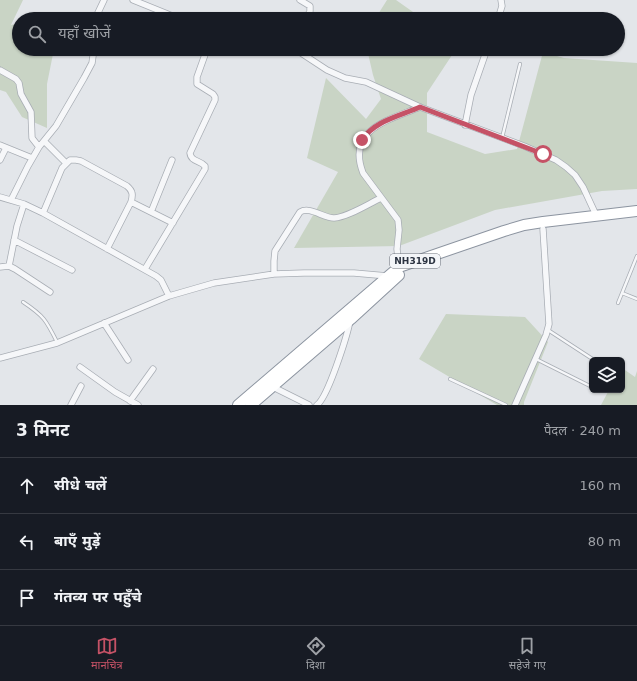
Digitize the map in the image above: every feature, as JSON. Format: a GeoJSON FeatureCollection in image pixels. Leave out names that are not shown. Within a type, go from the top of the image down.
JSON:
{"type":"FeatureCollection","features":[{"type":"Feature","properties":{"kind":"highway","name":"NH319D"},"geometry":{"type":"LineString","coordinates":[[238,405],[399,267],[524,225],[637,211]]}},
{"type":"Feature","properties":{"kind":"highway","name":"NH319D"},"geometry":{"type":"LineString","coordinates":[[251,405],[351,319],[396,277],[407,271],[508,236],[543,228],[637,218]]}},
{"type":"Feature","properties":{"kind":"street"},"geometry":{"type":"LineString","coordinates":[[98,12],[104,0]]}},
{"type":"Feature","properties":{"kind":"street"},"geometry":{"type":"LineString","coordinates":[[133,0],[163,12]]}},
{"type":"Feature","properties":{"kind":"street"},"geometry":{"type":"LineString","coordinates":[[300,0],[310,6],[310,12]]}},
{"type":"Feature","properties":{"kind":"street"},"geometry":{"type":"LineString","coordinates":[[500,12],[502,6],[501,0]]}},
{"type":"Feature","properties":{"kind":"street"},"geometry":{"type":"LineString","coordinates":[[11,200],[32,158],[56,126],[84,78],[92,63],[93,56]]}},
{"type":"Feature","properties":{"kind":"street"},"geometry":{"type":"LineString","coordinates":[[145,269],[205,169],[204,164],[193,160],[190,157],[190,152],[215,100],[213,94],[197,84],[197,77],[204,56]]}},
{"type":"Feature","properties":{"kind":"street"},"geometry":{"type":"LineString","coordinates":[[306,56],[327,70],[345,78],[366,82],[420,107],[543,154],[566,167],[575,175],[583,187],[596,215]]}},
{"type":"Feature","properties":{"kind":"street"},"geometry":{"type":"LineString","coordinates":[[465,125],[471,95],[485,56]]}},
{"type":"Feature","properties":{"kind":"street"},"geometry":{"type":"LineString","coordinates":[[0,70],[16,79],[19,83],[21,94],[31,112],[32,138],[39,147]]}},
{"type":"Feature","properties":{"kind":"street"},"geometry":{"type":"LineString","coordinates":[[399,267],[398,220],[363,173],[360,164],[360,148],[362,140],[373,128],[420,107]]}},
{"type":"Feature","properties":{"kind":"street"},"geometry":{"type":"LineString","coordinates":[[44,141],[66,163]]}},
{"type":"Feature","properties":{"kind":"street"},"geometry":{"type":"LineString","coordinates":[[0,160],[3,146],[32,158]]}},
{"type":"Feature","properties":{"kind":"street"},"geometry":{"type":"LineString","coordinates":[[43,213],[62,168],[70,160],[81,161],[127,186],[132,191],[133,195],[131,202],[107,249]]}},
{"type":"Feature","properties":{"kind":"street"},"geometry":{"type":"LineString","coordinates":[[151,212],[172,160]]}},
{"type":"Feature","properties":{"kind":"street"},"geometry":{"type":"LineString","coordinates":[[0,197],[24,204],[43,213],[145,269],[161,280],[169,296]]}},
{"type":"Feature","properties":{"kind":"street"},"geometry":{"type":"LineString","coordinates":[[274,274],[275,251],[300,212],[306,210],[330,217],[338,217],[381,198]]}},
{"type":"Feature","properties":{"kind":"street"},"geometry":{"type":"LineString","coordinates":[[131,202],[173,223]]}},
{"type":"Feature","properties":{"kind":"street"},"geometry":{"type":"LineString","coordinates":[[9,266],[14,240],[24,204]]}},
{"type":"Feature","properties":{"kind":"street"},"geometry":{"type":"LineString","coordinates":[[515,405],[548,330],[549,316],[543,228]]}},
{"type":"Feature","properties":{"kind":"street"},"geometry":{"type":"LineString","coordinates":[[14,240],[72,270]]}},
{"type":"Feature","properties":{"kind":"street"},"geometry":{"type":"LineString","coordinates":[[0,267],[9,266],[50,292]]}},
{"type":"Feature","properties":{"kind":"street"},"geometry":{"type":"LineString","coordinates":[[0,358],[57,343],[169,296],[214,283],[274,274],[322,272],[388,276]]}},
{"type":"Feature","properties":{"kind":"street"},"geometry":{"type":"LineString","coordinates":[[317,405],[322,400],[342,351],[351,319]]}},
{"type":"Feature","properties":{"kind":"street"},"geometry":{"type":"LineString","coordinates":[[104,323],[128,360]]}},
{"type":"Feature","properties":{"kind":"street"},"geometry":{"type":"LineString","coordinates":[[80,367],[115,392],[138,405]]}},
{"type":"Feature","properties":{"kind":"street"},"geometry":{"type":"LineString","coordinates":[[130,401],[152,369]]}},
{"type":"Feature","properties":{"kind":"street"},"geometry":{"type":"LineString","coordinates":[[71,405],[81,386]]}},
{"type":"Feature","properties":{"kind":"street"},"geometry":{"type":"LineString","coordinates":[[273,387],[310,405]]}},
{"type":"Feature","properties":{"kind":"lane"},"geometry":{"type":"LineString","coordinates":[[502,138],[520,64]]}},
{"type":"Feature","properties":{"kind":"lane"},"geometry":{"type":"LineString","coordinates":[[618,303],[637,256]]}},
{"type":"Feature","properties":{"kind":"lane"},"geometry":{"type":"LineString","coordinates":[[622,293],[637,299]]}},
{"type":"Feature","properties":{"kind":"lane"},"geometry":{"type":"LineString","coordinates":[[23,302],[42,316],[57,343]]}},
{"type":"Feature","properties":{"kind":"lane"},"geometry":{"type":"LineString","coordinates":[[548,330],[589,357]]}},
{"type":"Feature","properties":{"kind":"lane"},"geometry":{"type":"LineString","coordinates":[[535,359],[589,385]]}},
{"type":"Feature","properties":{"kind":"lane"},"geometry":{"type":"LineString","coordinates":[[450,379],[506,405]]}},
{"type":"Feature","properties":{"kind":"green space"},"geometry":{"type":"Polygon","coordinates":[[[0,0],[23,0],[17,12],[12,12],[12,56],[53,56],[47,84],[47,128],[22,117],[6,92],[0,90],[0,0]]]}},
{"type":"Feature","properties":{"kind":"green space"},"geometry":{"type":"Polygon","coordinates":[[[387,0],[396,0],[413,12],[379,12],[387,0]]]}},
{"type":"Feature","properties":{"kind":"green space"},"geometry":{"type":"Polygon","coordinates":[[[369,56],[451,56],[427,93],[427,132],[485,154],[517,149],[542,56],[637,63],[637,189],[602,191],[495,210],[399,246],[294,248],[338,172],[307,158],[326,78],[366,119],[381,99],[369,56]]]}},
{"type":"Feature","properties":{"kind":"green space"},"geometry":{"type":"Polygon","coordinates":[[[446,314],[525,317],[548,342],[524,405],[497,405],[419,359],[446,314]]]}},
{"type":"Feature","properties":{"kind":"green space"},"geometry":{"type":"Polygon","coordinates":[[[625,370],[635,377],[637,371],[637,405],[601,405],[607,393],[625,393],[625,370]]]}},
{"type":"Feature","properties":{"kind":"route"},"geometry":{"type":"LineString","coordinates":[[362,140],[367,133],[381,123],[420,107],[543,154]]}}]}
